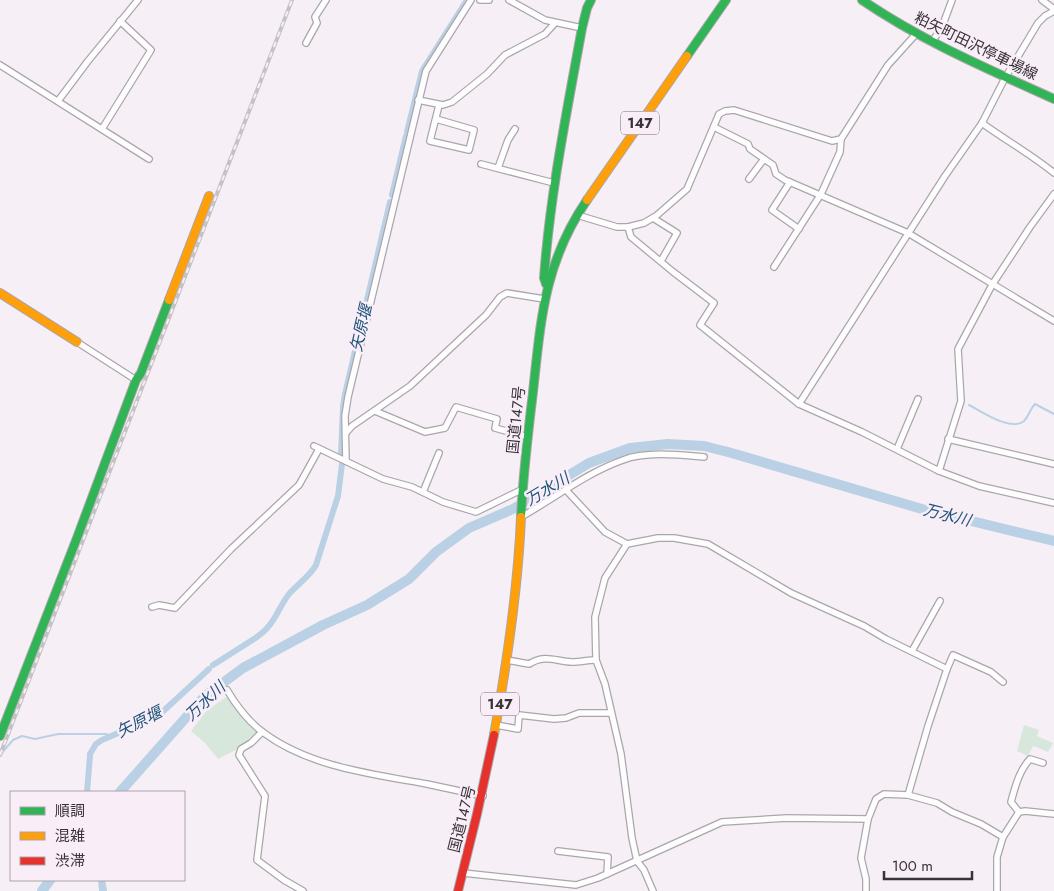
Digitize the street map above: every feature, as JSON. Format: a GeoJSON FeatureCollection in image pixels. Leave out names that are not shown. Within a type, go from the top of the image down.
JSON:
{"type":"FeatureCollection","features":[{"type":"Feature","properties":{"kind":"main road"},"geometry":{"type":"LineString","coordinates":[[546,284],[544,278],[554,183],[582,28],[591,0]]}},
{"type":"Feature","properties":{"kind":"main road","name":"国道147号"},"geometry":{"type":"LineString","coordinates":[[458,891],[483,796],[507,660],[518,578],[521,515],[536,349],[546,284],[559,249],[577,214],[726,0]]}},
{"type":"Feature","properties":{"kind":"main road","name":"粕矢町田沢停車場線"},"geometry":{"type":"LineString","coordinates":[[862,0],[916,34],[1005,78],[1054,99]]}},
{"type":"Feature","properties":{"kind":"main road"},"geometry":{"type":"LineString","coordinates":[[0,736],[136,380],[141,373],[209,196]]}},
{"type":"Feature","properties":{"kind":"main road"},"geometry":{"type":"LineString","coordinates":[[549,234],[551,243],[559,249]]}},
{"type":"Feature","properties":{"kind":"main road"},"geometry":{"type":"LineString","coordinates":[[0,294],[77,342]]}},
{"type":"Feature","properties":{"kind":"street"},"geometry":{"type":"LineString","coordinates":[[58,101],[138,0]]}},
{"type":"Feature","properties":{"kind":"street"},"geometry":{"type":"LineString","coordinates":[[306,43],[316,23],[315,17],[326,0]]}},
{"type":"Feature","properties":{"kind":"street"},"geometry":{"type":"LineString","coordinates":[[346,461],[348,397],[418,100],[426,71],[471,0]]}},
{"type":"Feature","properties":{"kind":"street"},"geometry":{"type":"LineString","coordinates":[[480,0],[489,0]]}},
{"type":"Feature","properties":{"kind":"street"},"geometry":{"type":"LineString","coordinates":[[509,0],[545,20],[582,28]]}},
{"type":"Feature","properties":{"kind":"street"},"geometry":{"type":"LineString","coordinates":[[932,42],[942,27],[952,0]]}},
{"type":"Feature","properties":{"kind":"street"},"geometry":{"type":"LineString","coordinates":[[799,404],[945,176],[982,123],[1005,78],[1038,22],[1054,10],[1042,0]]}},
{"type":"Feature","properties":{"kind":"street"},"geometry":{"type":"LineString","coordinates":[[102,129],[151,50],[120,21]]}},
{"type":"Feature","properties":{"kind":"street"},"geometry":{"type":"LineString","coordinates":[[418,100],[443,105],[452,102],[487,74],[505,55],[545,34],[555,23]]}},
{"type":"Feature","properties":{"kind":"street"},"geometry":{"type":"LineString","coordinates":[[774,267],[821,194],[840,152],[841,140],[888,65],[916,34]]}},
{"type":"Feature","properties":{"kind":"street"},"geometry":{"type":"LineString","coordinates":[[0,65],[149,159]]}},
{"type":"Feature","properties":{"kind":"street"},"geometry":{"type":"LineString","coordinates":[[436,119],[474,130],[469,150],[430,141],[440,104]]}},
{"type":"Feature","properties":{"kind":"street"},"geometry":{"type":"LineString","coordinates":[[577,214],[617,227],[644,224],[654,218],[687,189],[719,114],[726,110],[734,110],[832,141],[841,140]]}},
{"type":"Feature","properties":{"kind":"street"},"geometry":{"type":"LineString","coordinates":[[982,123],[1018,146],[1054,173]]}},
{"type":"Feature","properties":{"kind":"street"},"geometry":{"type":"LineString","coordinates":[[714,126],[748,144],[750,149],[773,165],[776,174],[908,234],[1054,321]]}},
{"type":"Feature","properties":{"kind":"street"},"geometry":{"type":"LineString","coordinates":[[498,168],[508,140],[515,129]]}},
{"type":"Feature","properties":{"kind":"street"},"geometry":{"type":"LineString","coordinates":[[749,179],[764,158]]}},
{"type":"Feature","properties":{"kind":"street"},"geometry":{"type":"LineString","coordinates":[[481,164],[554,183]]}},
{"type":"Feature","properties":{"kind":"street"},"geometry":{"type":"LineString","coordinates":[[790,182],[772,210],[798,229]]}},
{"type":"Feature","properties":{"kind":"street"},"geometry":{"type":"LineString","coordinates":[[939,471],[961,401],[958,349],[992,285],[1054,194]]}},
{"type":"Feature","properties":{"kind":"street"},"geometry":{"type":"LineString","coordinates":[[654,218],[677,233],[661,262]]}},
{"type":"Feature","properties":{"kind":"street"},"geometry":{"type":"LineString","coordinates":[[628,227],[631,237],[714,303],[700,325],[799,404],[939,471],[979,486],[1054,503]]}},
{"type":"Feature","properties":{"kind":"street"},"geometry":{"type":"LineString","coordinates":[[346,433],[352,426],[410,386],[486,314],[500,297],[507,293],[544,299]]}},
{"type":"Feature","properties":{"kind":"street"},"geometry":{"type":"LineString","coordinates":[[77,342],[136,380]]}},
{"type":"Feature","properties":{"kind":"street"},"geometry":{"type":"LineString","coordinates":[[896,449],[918,399]]}},
{"type":"Feature","properties":{"kind":"street"},"geometry":{"type":"LineString","coordinates":[[375,411],[425,432],[445,428],[456,407],[497,419],[495,428],[528,437]]}},
{"type":"Feature","properties":{"kind":"street"},"geometry":{"type":"LineString","coordinates":[[948,439],[1054,464]]}},
{"type":"Feature","properties":{"kind":"street"},"geometry":{"type":"LineString","coordinates":[[152,607],[159,605],[175,608],[231,549],[299,485],[317,448],[383,478],[423,492],[451,505],[476,512],[523,490]]}},
{"type":"Feature","properties":{"kind":"street"},"geometry":{"type":"LineString","coordinates":[[423,492],[439,453]]}},
{"type":"Feature","properties":{"kind":"street"},"geometry":{"type":"LineString","coordinates":[[521,515],[591,474],[624,459],[651,455],[704,457]]}},
{"type":"Feature","properties":{"kind":"street"},"geometry":{"type":"LineString","coordinates":[[566,490],[605,532],[627,544],[658,538],[674,538],[708,544],[791,593],[864,626],[886,639],[947,668]]}},
{"type":"Feature","properties":{"kind":"street"},"geometry":{"type":"LineString","coordinates":[[627,544],[605,578],[595,617],[596,660],[605,684],[621,754],[632,838],[637,861],[644,870],[653,891]]}},
{"type":"Feature","properties":{"kind":"street"},"geometry":{"type":"LineString","coordinates":[[912,652],[940,600]]}},
{"type":"Feature","properties":{"kind":"street"},"geometry":{"type":"LineString","coordinates":[[908,795],[928,726],[953,655],[991,672],[1003,682]]}},
{"type":"Feature","properties":{"kind":"street"},"geometry":{"type":"LineString","coordinates":[[507,660],[529,664],[538,659],[545,658],[574,662],[596,660]]}},
{"type":"Feature","properties":{"kind":"street"},"geometry":{"type":"LineString","coordinates":[[227,690],[243,712],[262,732],[285,747],[333,764],[366,773],[483,796]]}},
{"type":"Feature","properties":{"kind":"street"},"geometry":{"type":"LineString","coordinates":[[496,725],[518,729],[520,715],[554,719],[579,714],[611,713]]}},
{"type":"Feature","properties":{"kind":"street"},"geometry":{"type":"LineString","coordinates":[[262,732],[251,743],[241,749],[239,755],[265,796],[257,860],[303,891]]}},
{"type":"Feature","properties":{"kind":"street"},"geometry":{"type":"LineString","coordinates":[[1019,812],[1011,802],[1015,786],[1025,765],[1030,759],[1043,764]]}},
{"type":"Feature","properties":{"kind":"street"},"geometry":{"type":"LineString","coordinates":[[866,891],[866,879],[861,858],[868,819],[876,799],[884,794],[908,795],[937,803],[1003,837]]}},
{"type":"Feature","properties":{"kind":"street"},"geometry":{"type":"LineString","coordinates":[[997,891],[997,857],[1003,837],[1019,812],[1054,814]]}},
{"type":"Feature","properties":{"kind":"street"},"geometry":{"type":"LineString","coordinates":[[463,873],[576,884],[607,874],[722,822],[788,818],[868,819]]}},
{"type":"Feature","properties":{"kind":"street"},"geometry":{"type":"LineString","coordinates":[[558,851],[608,857],[607,874]]}},
{"type":"Feature","properties":{"kind":"green space"},"geometry":{"type":"Polygon","coordinates":[[[228,696],[259,733],[234,751],[218,759],[205,743],[191,731],[207,710],[228,696]]]}},
{"type":"Feature","properties":{"kind":"green space"},"geometry":{"type":"Polygon","coordinates":[[[1024,725],[1039,730],[1037,736],[1053,743],[1048,752],[1033,746],[1028,756],[1017,751],[1024,725]]]}},
{"type":"Feature","properties":{"kind":"waterway","name":"矢原堰"},"geometry":{"type":"LineString","coordinates":[[407,132],[422,71],[467,0]]}},
{"type":"Feature","properties":{"kind":"waterway","name":"矢原堰"},"geometry":{"type":"LineString","coordinates":[[392,195],[406,136]]}},
{"type":"Feature","properties":{"kind":"waterway","name":"矢原堰"},"geometry":{"type":"LineString","coordinates":[[341,455],[345,394],[390,202]]}},
{"type":"Feature","properties":{"kind":"waterway"},"geometry":{"type":"LineString","coordinates":[[969,405],[996,419],[1012,424],[1024,421],[1035,404],[1054,414]]}},
{"type":"Feature","properties":{"kind":"waterway","name":"万水川"},"geometry":{"type":"LineString","coordinates":[[121,791],[205,696],[243,668],[323,625],[367,605],[409,579],[436,552],[469,528],[513,509],[589,463],[630,448],[668,444],[704,446],[922,509],[1054,541]]}},
{"type":"Feature","properties":{"kind":"waterway","name":"矢原堰"},"geometry":{"type":"LineString","coordinates":[[258,636],[272,622],[289,594],[316,565],[338,496],[342,464]]}},
{"type":"Feature","properties":{"kind":"waterway","name":"矢原堰"},"geometry":{"type":"LineString","coordinates":[[213,665],[257,637]]}},
{"type":"Feature","properties":{"kind":"waterway","name":"矢原堰"},"geometry":{"type":"LineString","coordinates":[[90,754],[96,744],[102,740],[158,716],[209,669]]}},
{"type":"Feature","properties":{"kind":"waterway"},"geometry":{"type":"LineString","coordinates":[[0,755],[13,740],[22,736],[35,739],[58,734],[106,734],[110,736]]}},
{"type":"Feature","properties":{"kind":"waterway","name":"矢原堰"},"geometry":{"type":"LineString","coordinates":[[87,791],[90,756]]}},
{"type":"Feature","properties":{"kind":"waterway","name":"万水川"},"geometry":{"type":"LineString","coordinates":[[42,891],[49,881]]}},
{"type":"Feature","properties":{"kind":"waterway","name":"矢原堰"},"geometry":{"type":"LineString","coordinates":[[99,881],[100,891]]}},
{"type":"Feature","properties":{"kind":"waterway","name":"矢原堰"},"geometry":{"type":"LineString","coordinates":[[102,881],[104,891]]}},
{"type":"Feature","properties":{"kind":"railway"},"geometry":{"type":"LineString","coordinates":[[0,755],[292,0]]}},
{"type":"Feature","properties":{"kind":"traffic: fast"},"geometry":{"type":"LineString","coordinates":[[546,284],[544,278],[550,215],[582,28],[591,0]]}},
{"type":"Feature","properties":{"kind":"traffic: fast"},"geometry":{"type":"LineString","coordinates":[[687,56],[726,0]]}},
{"type":"Feature","properties":{"kind":"traffic: fast"},"geometry":{"type":"LineString","coordinates":[[862,0],[908,29],[1054,99]]}},
{"type":"Feature","properties":{"kind":"traffic: fast"},"geometry":{"type":"LineString","coordinates":[[521,517],[526,454],[542,316],[553,269],[573,223],[587,200]]}},
{"type":"Feature","properties":{"kind":"traffic: fast"},"geometry":{"type":"LineString","coordinates":[[0,736],[136,380],[141,373],[169,300]]}},
{"type":"Feature","properties":{"kind":"traffic: slow"},"geometry":{"type":"LineString","coordinates":[[587,200],[687,56]]}},
{"type":"Feature","properties":{"kind":"traffic: slow"},"geometry":{"type":"LineString","coordinates":[[169,300],[209,196]]}},
{"type":"Feature","properties":{"kind":"traffic: slow"},"geometry":{"type":"LineString","coordinates":[[0,293],[77,342]]}},
{"type":"Feature","properties":{"kind":"traffic: slow"},"geometry":{"type":"LineString","coordinates":[[494,735],[511,626],[521,517]]}},
{"type":"Feature","properties":{"kind":"traffic: jam"},"geometry":{"type":"LineString","coordinates":[[458,891],[494,735]]}}]}
